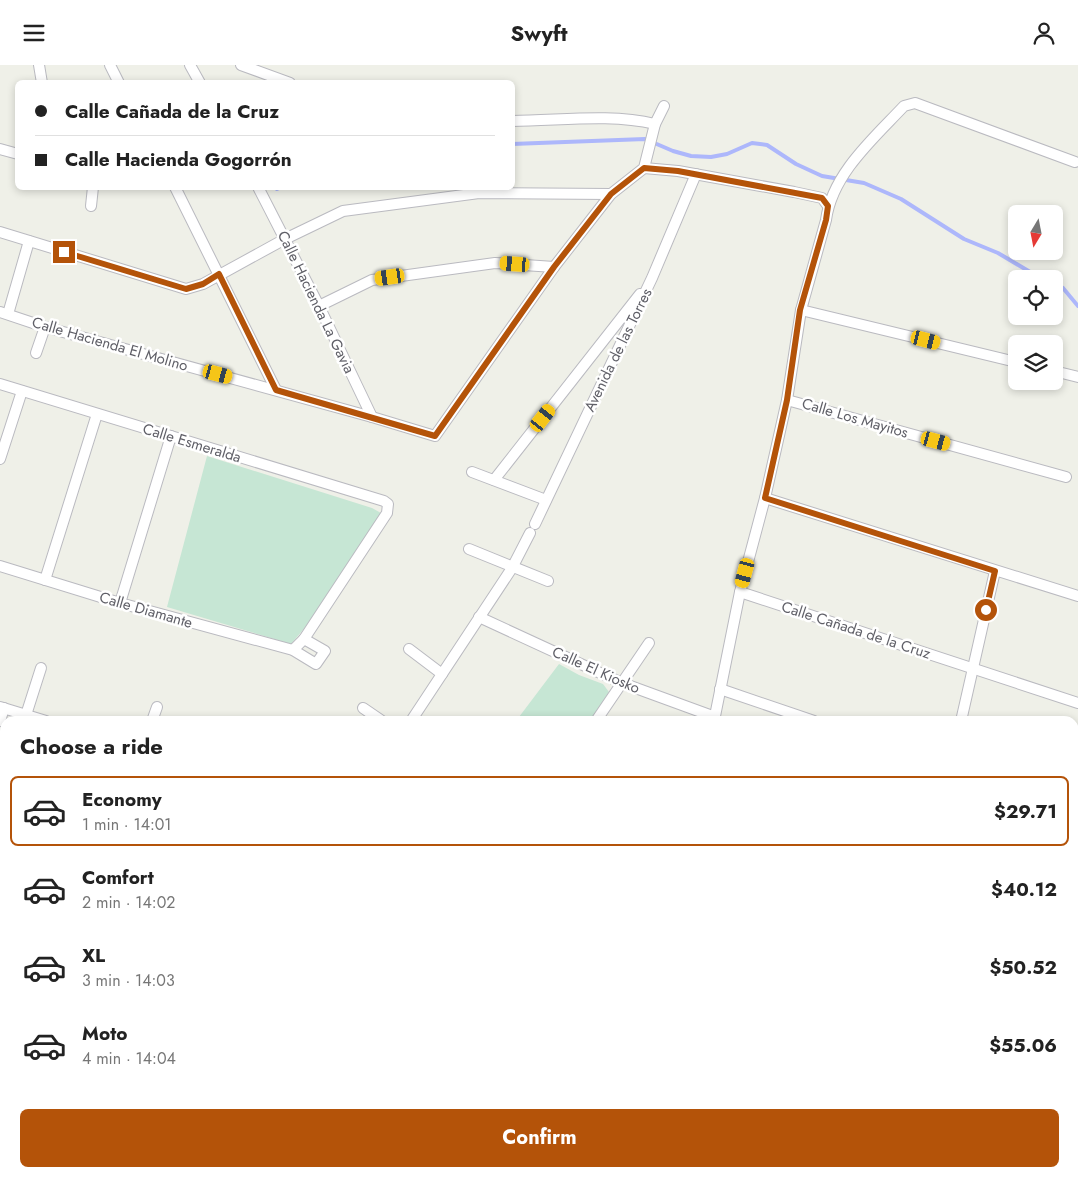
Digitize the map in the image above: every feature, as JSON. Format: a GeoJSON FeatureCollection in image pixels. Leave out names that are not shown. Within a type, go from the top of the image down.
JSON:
{"type":"FeatureCollection","features":[{"type":"Feature","properties":{"kind":"street"},"geometry":{"type":"LineString","coordinates":[[38,65],[41,80]]}},
{"type":"Feature","properties":{"kind":"street"},"geometry":{"type":"LineString","coordinates":[[110,65],[118,80]]}},
{"type":"Feature","properties":{"kind":"street"},"geometry":{"type":"LineString","coordinates":[[190,65],[198,80]]}},
{"type":"Feature","properties":{"kind":"street"},"geometry":{"type":"LineString","coordinates":[[241,65],[282,80]]}},
{"type":"Feature","properties":{"kind":"street"},"geometry":{"type":"LineString","coordinates":[[716,716],[740,592],[765,498],[787,400],[800,310],[826,220],[828,206],[848,166],[904,106],[915,103],[1075,161]]}},
{"type":"Feature","properties":{"kind":"street"},"geometry":{"type":"LineString","coordinates":[[664,105],[654,124],[644,168],[696,175],[822,198],[828,206]]}},
{"type":"Feature","properties":{"kind":"street"},"geometry":{"type":"LineString","coordinates":[[515,121],[573,119],[639,120],[654,124]]}},
{"type":"Feature","properties":{"kind":"street"},"geometry":{"type":"LineString","coordinates":[[0,149],[15,153]]}},
{"type":"Feature","properties":{"kind":"street","name":"Calle Hacienda El Molino"},"geometry":{"type":"LineString","coordinates":[[4,313],[45,327],[276,390],[435,436],[554,267],[611,194],[644,168]]}},
{"type":"Feature","properties":{"kind":"street","name":"Avenida de las Torres"},"geometry":{"type":"LineString","coordinates":[[414,716],[512,568],[652,279],[696,175]]}},
{"type":"Feature","properties":{"kind":"street"},"geometry":{"type":"LineString","coordinates":[[91,206],[93,190]]}},
{"type":"Feature","properties":{"kind":"street"},"geometry":{"type":"LineString","coordinates":[[177,190],[276,390]]}},
{"type":"Feature","properties":{"kind":"street","name":"Calle Hacienda La Gavia"},"geometry":{"type":"LineString","coordinates":[[260,190],[319,306],[372,417]]}},
{"type":"Feature","properties":{"kind":"street"},"geometry":{"type":"LineString","coordinates":[[0,233],[186,289],[203,284],[284,239],[343,211],[479,193],[611,194]]}},
{"type":"Feature","properties":{"kind":"street"},"geometry":{"type":"LineString","coordinates":[[4,313],[28,241]]}},
{"type":"Feature","properties":{"kind":"street"},"geometry":{"type":"LineString","coordinates":[[319,306],[372,280],[495,263],[554,267]]}},
{"type":"Feature","properties":{"kind":"street"},"geometry":{"type":"LineString","coordinates":[[494,480],[652,279]]}},
{"type":"Feature","properties":{"kind":"street"},"geometry":{"type":"LineString","coordinates":[[800,310],[1008,360]]}},
{"type":"Feature","properties":{"kind":"street"},"geometry":{"type":"LineString","coordinates":[[36,353],[45,327]]}},
{"type":"Feature","properties":{"kind":"street"},"geometry":{"type":"LineString","coordinates":[[1063,373],[1078,377]]}},
{"type":"Feature","properties":{"kind":"street","name":"Calle Esmeralda"},"geometry":{"type":"LineString","coordinates":[[0,384],[384,501],[388,504],[387,513],[304,639]]}},
{"type":"Feature","properties":{"kind":"street"},"geometry":{"type":"LineString","coordinates":[[0,459],[22,391]]}},
{"type":"Feature","properties":{"kind":"street","name":"Calle Los Mayitos"},"geometry":{"type":"LineString","coordinates":[[787,400],[1066,477]]}},
{"type":"Feature","properties":{"kind":"street"},"geometry":{"type":"LineString","coordinates":[[45,580],[97,414]]}},
{"type":"Feature","properties":{"kind":"street"},"geometry":{"type":"LineString","coordinates":[[120,603],[171,436]]}},
{"type":"Feature","properties":{"kind":"street"},"geometry":{"type":"LineString","coordinates":[[472,472],[546,500]]}},
{"type":"Feature","properties":{"kind":"street"},"geometry":{"type":"LineString","coordinates":[[765,498],[1078,596]]}},
{"type":"Feature","properties":{"kind":"street"},"geometry":{"type":"LineString","coordinates":[[469,549],[548,581]]}},
{"type":"Feature","properties":{"kind":"street","name":"Calle Diamante"},"geometry":{"type":"LineString","coordinates":[[0,566],[120,603],[293,650],[316,664],[325,651],[304,639]]}},
{"type":"Feature","properties":{"kind":"street"},"geometry":{"type":"LineString","coordinates":[[962,716],[995,571]]}},
{"type":"Feature","properties":{"kind":"street","name":"Calle Cañada de la Cruz"},"geometry":{"type":"LineString","coordinates":[[740,592],[1078,703]]}},
{"type":"Feature","properties":{"kind":"street","name":"Calle El Kiosko"},"geometry":{"type":"LineString","coordinates":[[479,617],[622,683],[707,716]]}},
{"type":"Feature","properties":{"kind":"street"},"geometry":{"type":"LineString","coordinates":[[293,650],[304,639]]}},
{"type":"Feature","properties":{"kind":"street"},"geometry":{"type":"LineString","coordinates":[[599,716],[648,643]]}},
{"type":"Feature","properties":{"kind":"street"},"geometry":{"type":"LineString","coordinates":[[409,649],[442,674]]}},
{"type":"Feature","properties":{"kind":"street"},"geometry":{"type":"LineString","coordinates":[[26,715],[41,668]]}},
{"type":"Feature","properties":{"kind":"street"},"geometry":{"type":"LineString","coordinates":[[720,689],[799,716]]}},
{"type":"Feature","properties":{"kind":"street"},"geometry":{"type":"LineString","coordinates":[[154,716],[157,707]]}},
{"type":"Feature","properties":{"kind":"street"},"geometry":{"type":"LineString","coordinates":[[2,708],[29,716]]}},
{"type":"Feature","properties":{"kind":"street"},"geometry":{"type":"LineString","coordinates":[[363,708],[375,716]]}},
{"type":"Feature","properties":{"kind":"green space"},"geometry":{"type":"Polygon","coordinates":[[[207,456],[372,508],[381,513],[327,597],[291,644],[167,607],[207,456]]]}},
{"type":"Feature","properties":{"kind":"green space"},"geometry":{"type":"Polygon","coordinates":[[[559,664],[579,675],[603,684],[609,692],[593,716],[520,716],[559,664]]]}},
{"type":"Feature","properties":{"kind":"waterway"},"geometry":{"type":"LineString","coordinates":[[515,144],[645,139],[673,151],[691,156],[711,157],[727,154],[752,143],[767,145],[796,164],[822,176],[864,183],[901,199],[964,239],[998,253],[1027,270]]}},
{"type":"Feature","properties":{"kind":"waterway"},"geometry":{"type":"LineString","coordinates":[[1063,288],[1078,306]]}},
{"type":"Feature","properties":{"kind":"route"},"geometry":{"type":"LineString","coordinates":[[64,252],[186,289],[203,284],[219,274],[276,390],[435,436],[554,267],[611,194],[644,168],[678,171],[822,198],[828,206],[826,220],[800,310],[787,400],[765,498],[995,571],[986,610]]}}]}
